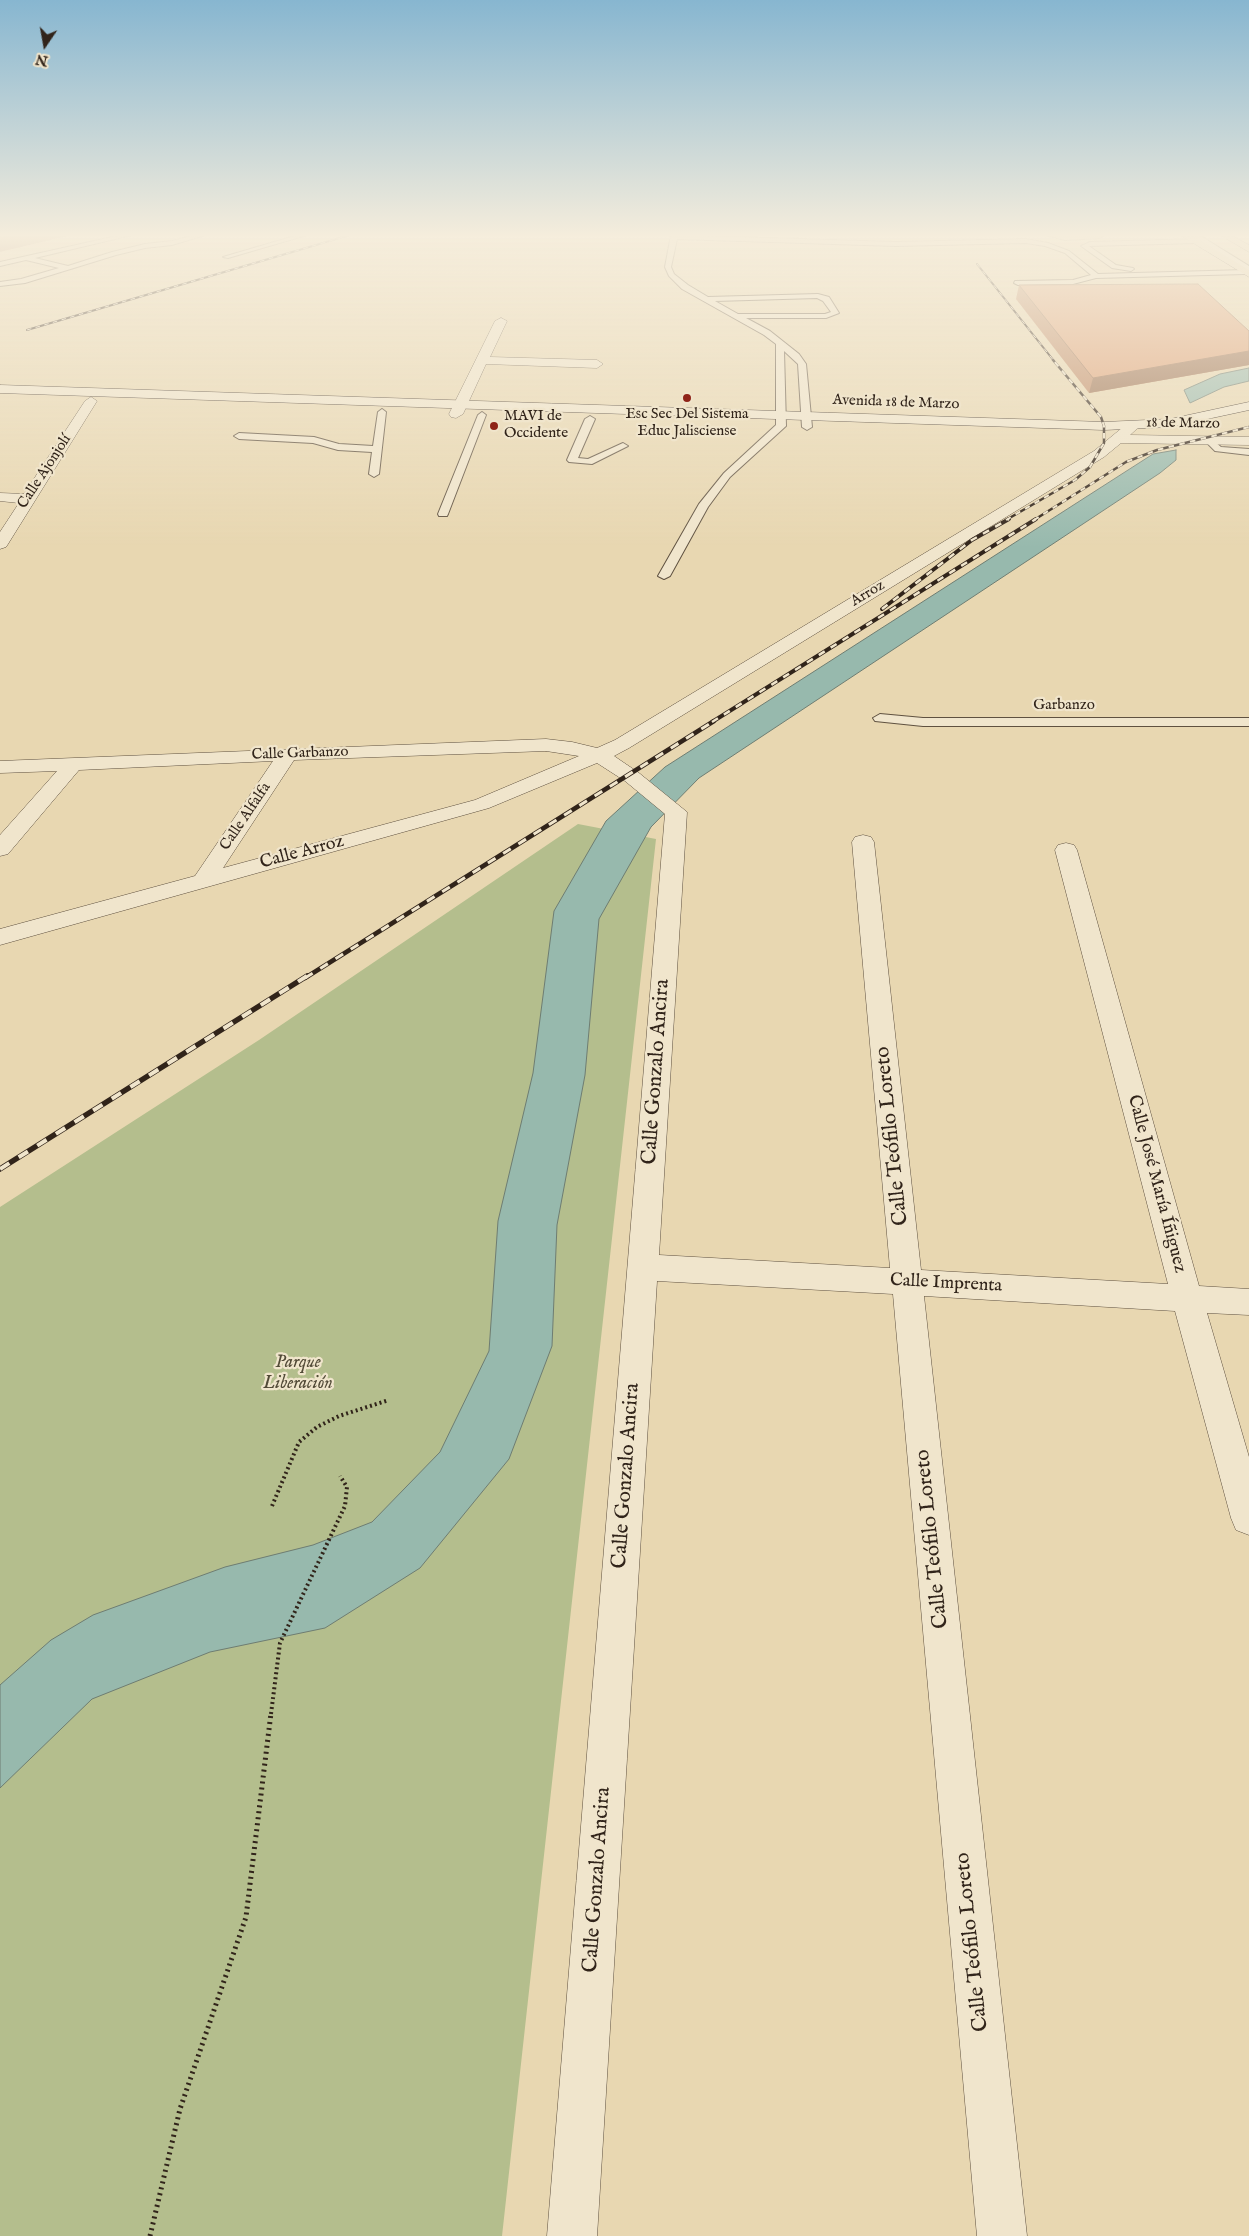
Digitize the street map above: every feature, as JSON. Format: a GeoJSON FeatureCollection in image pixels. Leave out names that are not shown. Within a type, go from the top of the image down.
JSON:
{"type":"FeatureCollection","features":[{"type":"Feature","properties":{"kind":"street"},"geometry":{"type":"LineString","coordinates":[[459,410],[493,339]]}},
{"type":"Feature","properties":{"kind":"street"},"geometry":{"type":"LineString","coordinates":[[483,360],[597,364]]}},
{"type":"Feature","properties":{"kind":"street","name":"Avenida 18 de Marzo"},"geometry":{"type":"LineString","coordinates":[[0,389],[459,410],[807,422],[1116,438],[1178,434],[1249,419]]}},
{"type":"Feature","properties":{"kind":"street","name":"Avenida 18 de Marzo"},"geometry":{"type":"LineString","coordinates":[[0,398],[382,412],[459,410],[482,415],[590,419],[781,421]]}},
{"type":"Feature","properties":{"kind":"street","name":"Calle Ajonjolí"},"geometry":{"type":"LineString","coordinates":[[0,544],[91,401]]}},
{"type":"Feature","properties":{"kind":"street","name":"Avenida 18 de Marzo"},"geometry":{"type":"LineString","coordinates":[[807,422],[1133,426],[1170,423],[1249,406]]}},
{"type":"Feature","properties":{"kind":"street","name":"Arroz"},"geometry":{"type":"LineString","coordinates":[[599,755],[630,739],[1099,454],[1116,438],[1133,426]]}},
{"type":"Feature","properties":{"kind":"street","name":"18 de Marzo"},"geometry":{"type":"LineString","coordinates":[[1116,438],[1249,441]]}},
{"type":"Feature","properties":{"kind":"street"},"geometry":{"type":"LineString","coordinates":[[0,497],[28,499]]}},
{"type":"Feature","properties":{"kind":"street","name":"Calle Garbanzo"},"geometry":{"type":"LineString","coordinates":[[0,767],[546,745],[572,748],[599,755]]}},
{"type":"Feature","properties":{"kind":"street","name":"Calle Alfalfa"},"geometry":{"type":"LineString","coordinates":[[204,880],[288,754]]}},
{"type":"Feature","properties":{"kind":"street","name":"Calle Gonzalo Ancira"},"geometry":{"type":"LineString","coordinates":[[572,2236],[676,812],[632,777],[599,755]]}},
{"type":"Feature","properties":{"kind":"street","name":"Calle Arroz"},"geometry":{"type":"LineString","coordinates":[[0,937],[482,804],[599,755]]}},
{"type":"Feature","properties":{"kind":"street"},"geometry":{"type":"LineString","coordinates":[[0,849],[74,763]]}},
{"type":"Feature","properties":{"kind":"street","name":"Calle Teófilo Loreto"},"geometry":{"type":"LineString","coordinates":[[864,842],[1002,2236]]}},
{"type":"Feature","properties":{"kind":"street","name":"Calle José María Íñiguez"},"geometry":{"type":"LineString","coordinates":[[1066,850],[1187,1298],[1249,1518]]}},
{"type":"Feature","properties":{"kind":"street","name":"Calle Imprenta"},"geometry":{"type":"LineString","coordinates":[[643,1267],[1249,1302]]}},
{"type":"Feature","properties":{"kind":"lane"},"geometry":{"type":"LineString","coordinates":[[774,339],[796,356],[802,364],[807,422]]}},
{"type":"Feature","properties":{"kind":"lane"},"geometry":{"type":"LineString","coordinates":[[664,576],[702,506],[727,476],[781,421],[780,345]]}},
{"type":"Feature","properties":{"kind":"lane"},"geometry":{"type":"LineString","coordinates":[[374,474],[382,412]]}},
{"type":"Feature","properties":{"kind":"lane"},"geometry":{"type":"LineString","coordinates":[[443,514],[482,415]]}},
{"type":"Feature","properties":{"kind":"lane"},"geometry":{"type":"LineString","coordinates":[[590,419],[572,460],[589,462],[623,446]]}},
{"type":"Feature","properties":{"kind":"lane"},"geometry":{"type":"LineString","coordinates":[[239,436],[314,440],[338,447],[377,449]]}},
{"type":"Feature","properties":{"kind":"lane"},"geometry":{"type":"LineString","coordinates":[[1208,440],[1218,449],[1249,452]]}},
{"type":"Feature","properties":{"kind":"lane","name":"Garbanzo"},"geometry":{"type":"LineString","coordinates":[[880,718],[923,722],[1249,722]]}},
{"type":"Feature","properties":{"kind":"path"},"geometry":{"type":"LineString","coordinates":[[272,1506],[300,1442],[317,1427],[339,1416],[390,1400]]}},
{"type":"Feature","properties":{"kind":"path"},"geometry":{"type":"LineString","coordinates":[[150,2236],[180,2109],[246,1917],[280,1643],[345,1506],[347,1487],[340,1476]]}},
{"type":"Feature","properties":{"kind":"green space","name":"Parque Liberación"},"geometry":{"type":"Polygon","coordinates":[[[578,824],[656,839],[502,2236],[0,2236],[0,1207],[259,1040],[578,824]]]}},
{"type":"Feature","properties":{"kind":"water"},"geometry":{"type":"Polygon","coordinates":[[[1249,368],[1249,381],[1224,387],[1190,403],[1184,390],[1220,374],[1249,368]]]}},
{"type":"Feature","properties":{"kind":"water"},"geometry":{"type":"Polygon","coordinates":[[[1176,450],[1176,460],[1160,473],[699,778],[651,827],[599,919],[585,1075],[557,1225],[552,1346],[509,1459],[420,1568],[325,1628],[210,1652],[92,1699],[0,1788],[0,1685],[51,1640],[93,1615],[225,1567],[313,1545],[372,1522],[440,1452],[489,1351],[498,1221],[533,1073],[554,911],[606,821],[665,767],[1153,454],[1176,450]]]}},
{"type":"Feature","properties":{"kind":"building"},"geometry":{"type":"Polygon","coordinates":[[[1062,339],[1249,339],[1249,351],[1093,378],[1062,339]]]}},
{"type":"Feature","properties":{"kind":"railway"},"geometry":{"type":"LineString","coordinates":[[1037,339],[1054,361]]}},
{"type":"Feature","properties":{"kind":"railway"},"geometry":{"type":"LineString","coordinates":[[1006,520],[1075,480],[1090,467],[1104,443],[1104,426],[1101,417],[1053,360]]}},
{"type":"Feature","properties":{"kind":"railway"},"geometry":{"type":"LineString","coordinates":[[1034,520],[1126,462],[1157,450],[1249,427]]}},
{"type":"Feature","properties":{"kind":"railway"},"geometry":{"type":"LineString","coordinates":[[882,609],[972,540],[1009,519]]}},
{"type":"Feature","properties":{"kind":"railway"},"geometry":{"type":"LineString","coordinates":[[712,722],[1036,519]]}},
{"type":"Feature","properties":{"kind":"railway"},"geometry":{"type":"LineString","coordinates":[[305,978],[714,721]]}},
{"type":"Feature","properties":{"kind":"railway"},"geometry":{"type":"LineString","coordinates":[[0,1169],[307,976]]}},
{"type":"Feature","properties":{"kind":"place","name":"Esc Sec Del Sistema Educ Jalisciense"},"geometry":{"type":"Point","coordinates":[687,398]}},
{"type":"Feature","properties":{"kind":"place","name":"MAVI de Occidente"},"geometry":{"type":"Point","coordinates":[494,426]}}]}
